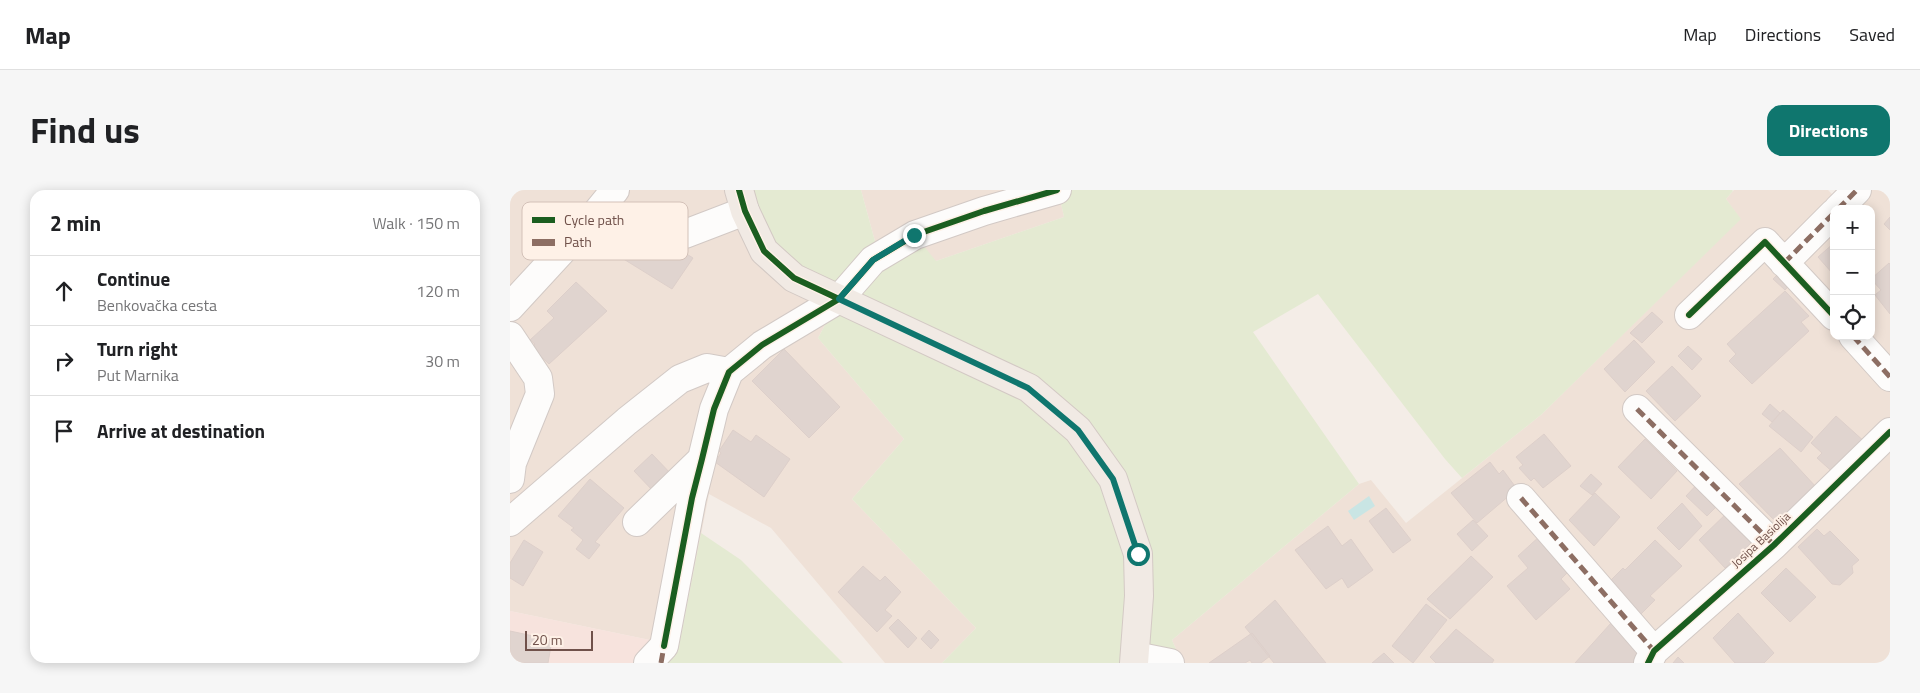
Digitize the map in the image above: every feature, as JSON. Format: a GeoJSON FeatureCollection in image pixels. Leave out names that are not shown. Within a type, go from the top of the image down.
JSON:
{"type":"FeatureCollection","features":[{"type":"Feature","properties":{"kind":"main road"},"geometry":{"type":"LineString","coordinates":[[742,201],[764,251],[794,278],[1028,388],[1078,430],[1113,479],[1138,554],[1139,596],[1135,660]]}},
{"type":"Feature","properties":{"kind":"street"},"geometry":{"type":"LineString","coordinates":[[605,202],[615,190]]}},
{"type":"Feature","properties":{"kind":"street"},"geometry":{"type":"LineString","coordinates":[[656,655],[714,409],[729,372],[762,345],[839,299],[873,260],[914,235],[984,211],[1057,190]]}},
{"type":"Feature","properties":{"kind":"street"},"geometry":{"type":"LineString","coordinates":[[1842,205],[1857,190]]}},
{"type":"Feature","properties":{"kind":"street"},"geometry":{"type":"LineString","coordinates":[[688,232],[742,201]]}},
{"type":"Feature","properties":{"kind":"street"},"geometry":{"type":"LineString","coordinates":[[1784,263],[1830,217]]}},
{"type":"Feature","properties":{"kind":"street"},"geometry":{"type":"LineString","coordinates":[[1689,315],[1765,242],[1830,312]]}},
{"type":"Feature","properties":{"kind":"street"},"geometry":{"type":"LineString","coordinates":[[510,307],[553,260]]}},
{"type":"Feature","properties":{"kind":"street"},"geometry":{"type":"LineString","coordinates":[[510,336],[538,378],[540,394],[512,463],[510,479]]}},
{"type":"Feature","properties":{"kind":"street"},"geometry":{"type":"LineString","coordinates":[[1857,340],[1890,377]]}},
{"type":"Feature","properties":{"kind":"street"},"geometry":{"type":"LineString","coordinates":[[510,522],[627,421],[680,379],[707,368],[729,372]]}},
{"type":"Feature","properties":{"kind":"street"},"geometry":{"type":"LineString","coordinates":[[1638,409],[1774,545]]}},
{"type":"Feature","properties":{"kind":"street","name":"Josipa Basiolija"},"geometry":{"type":"LineString","coordinates":[[1651,657],[1774,545],[1890,432]]}},
{"type":"Feature","properties":{"kind":"street"},"geometry":{"type":"LineString","coordinates":[[637,522],[702,459]]}},
{"type":"Feature","properties":{"kind":"street"},"geometry":{"type":"LineString","coordinates":[[1521,498],[1651,657]]}},
{"type":"Feature","properties":{"kind":"street"},"geometry":{"type":"LineString","coordinates":[[1135,660],[1170,663]]}},
{"type":"Feature","properties":{"kind":"shaded area"},"geometry":{"type":"Polygon","coordinates":[[[510,190],[739,190],[839,299],[818,338],[904,439],[852,499],[976,628],[942,663],[885,663],[771,528],[709,494],[679,646],[510,611],[510,190]]]}},
{"type":"Feature","properties":{"kind":"shaded area"},"geometry":{"type":"Polygon","coordinates":[[[861,190],[1058,190],[1064,217],[936,261],[879,256],[861,190]]]}},
{"type":"Feature","properties":{"kind":"shaded area"},"geometry":{"type":"Polygon","coordinates":[[[1734,190],[1828,190],[1839,201],[1850,190],[1890,190],[1890,663],[1182,663],[1172,640],[1359,484],[1371,480],[1406,523],[1542,414],[1740,219],[1726,199],[1734,190]]]}},
{"type":"Feature","properties":{"kind":"shaded area"},"geometry":{"type":"Polygon","coordinates":[[[510,611],[679,646],[661,663],[510,663],[510,611]]]}},
{"type":"Feature","properties":{"kind":"green space"},"geometry":{"type":"Polygon","coordinates":[[[739,190],[861,190],[879,256],[915,235],[936,261],[1064,217],[1058,190],[1732,190],[1726,199],[1741,219],[1542,414],[1462,478],[1445,459],[1318,294],[1253,332],[1359,484],[1172,640],[1182,663],[942,663],[976,628],[852,499],[904,439],[818,338],[839,299],[794,278],[739,190]]]}},
{"type":"Feature","properties":{"kind":"green space"},"geometry":{"type":"Polygon","coordinates":[[[701,533],[741,560],[843,663],[661,663],[679,646],[701,533]]]}},
{"type":"Feature","properties":{"kind":"water"},"geometry":{"type":"Polygon","coordinates":[[[1369,496],[1375,506],[1354,520],[1348,511],[1369,496]]]}},
{"type":"Feature","properties":{"kind":"building"},"geometry":{"type":"Polygon","coordinates":[[[1890,217],[1890,230],[1884,224],[1890,217]]]}},
{"type":"Feature","properties":{"kind":"building"},"geometry":{"type":"Polygon","coordinates":[[[1830,246],[1830,271],[1818,257],[1830,246]]]}},
{"type":"Feature","properties":{"kind":"building"},"geometry":{"type":"Polygon","coordinates":[[[688,255],[693,258],[672,289],[625,260],[688,260],[688,255]]]}},
{"type":"Feature","properties":{"kind":"building"},"geometry":{"type":"Polygon","coordinates":[[[1890,264],[1890,314],[1875,295],[1881,290],[1875,283],[1875,275],[1890,264]]]}},
{"type":"Feature","properties":{"kind":"building"},"geometry":{"type":"Polygon","coordinates":[[[1784,268],[1795,279],[1785,290],[1773,279],[1784,268]]]}},
{"type":"Feature","properties":{"kind":"building"},"geometry":{"type":"Polygon","coordinates":[[[576,282],[607,311],[549,364],[532,348],[535,344],[530,340],[554,318],[547,311],[576,282]]]}},
{"type":"Feature","properties":{"kind":"building"},"geometry":{"type":"Polygon","coordinates":[[[1785,291],[1809,316],[1801,322],[1809,331],[1752,384],[1729,361],[1736,354],[1727,344],[1785,291]]]}},
{"type":"Feature","properties":{"kind":"building"},"geometry":{"type":"Polygon","coordinates":[[[1652,312],[1663,322],[1642,343],[1630,333],[1652,312]]]}},
{"type":"Feature","properties":{"kind":"building"},"geometry":{"type":"Polygon","coordinates":[[[1634,340],[1655,362],[1625,392],[1604,369],[1634,340]]]}},
{"type":"Feature","properties":{"kind":"building"},"geometry":{"type":"Polygon","coordinates":[[[1688,346],[1702,359],[1692,370],[1678,356],[1688,346]]]}},
{"type":"Feature","properties":{"kind":"building"},"geometry":{"type":"Polygon","coordinates":[[[784,349],[840,407],[809,438],[752,381],[784,349]]]}},
{"type":"Feature","properties":{"kind":"building"},"geometry":{"type":"Polygon","coordinates":[[[1672,366],[1701,396],[1675,421],[1646,391],[1672,366]]]}},
{"type":"Feature","properties":{"kind":"building"},"geometry":{"type":"Polygon","coordinates":[[[1770,404],[1780,413],[1772,422],[1762,414],[1770,404]]]}},
{"type":"Feature","properties":{"kind":"building"},"geometry":{"type":"Polygon","coordinates":[[[1783,410],[1813,437],[1801,452],[1769,426],[1783,410]]]}},
{"type":"Feature","properties":{"kind":"building"},"geometry":{"type":"Polygon","coordinates":[[[1836,416],[1866,443],[1837,476],[1817,458],[1822,453],[1811,443],[1836,416]]]}},
{"type":"Feature","properties":{"kind":"building"},"geometry":{"type":"Polygon","coordinates":[[[733,430],[751,442],[756,435],[790,459],[764,497],[715,462],[721,453],[719,451],[733,430]]]}},
{"type":"Feature","properties":{"kind":"building"},"geometry":{"type":"Polygon","coordinates":[[[1544,434],[1571,466],[1543,488],[1534,478],[1531,481],[1519,468],[1523,465],[1516,457],[1544,434]]]}},
{"type":"Feature","properties":{"kind":"building"},"geometry":{"type":"Polygon","coordinates":[[[1645,439],[1677,471],[1651,499],[1618,467],[1645,439]]]}},
{"type":"Feature","properties":{"kind":"building"},"geometry":{"type":"Polygon","coordinates":[[[1780,448],[1817,488],[1778,524],[1739,484],[1780,448]]]}},
{"type":"Feature","properties":{"kind":"building"},"geometry":{"type":"Polygon","coordinates":[[[652,454],[673,476],[655,493],[634,471],[652,454]]]}},
{"type":"Feature","properties":{"kind":"building"},"geometry":{"type":"Polygon","coordinates":[[[1490,462],[1499,474],[1503,470],[1517,489],[1477,523],[1451,493],[1490,462]]]}},
{"type":"Feature","properties":{"kind":"building"},"geometry":{"type":"Polygon","coordinates":[[[1591,474],[1602,484],[1592,495],[1580,486],[1591,474]]]}},
{"type":"Feature","properties":{"kind":"building"},"geometry":{"type":"Polygon","coordinates":[[[590,479],[624,508],[595,542],[600,545],[589,559],[576,549],[583,540],[571,530],[574,528],[558,516],[590,479]]]}},
{"type":"Feature","properties":{"kind":"building"},"geometry":{"type":"Polygon","coordinates":[[[1702,479],[1723,500],[1707,516],[1686,496],[1702,479]]]}},
{"type":"Feature","properties":{"kind":"building"},"geometry":{"type":"Polygon","coordinates":[[[1595,493],[1620,517],[1594,546],[1569,520],[1595,493]]]}},
{"type":"Feature","properties":{"kind":"building"},"geometry":{"type":"Polygon","coordinates":[[[1682,503],[1702,526],[1679,550],[1657,528],[1682,503]]]}},
{"type":"Feature","properties":{"kind":"building"},"geometry":{"type":"Polygon","coordinates":[[[1386,508],[1411,540],[1393,553],[1369,521],[1386,508]]]}},
{"type":"Feature","properties":{"kind":"building"},"geometry":{"type":"Polygon","coordinates":[[[1731,509],[1752,535],[1748,539],[1751,543],[1725,568],[1699,540],[1731,509]]]}},
{"type":"Feature","properties":{"kind":"building"},"geometry":{"type":"Polygon","coordinates":[[[1473,520],[1488,536],[1472,551],[1457,534],[1473,520]]]}},
{"type":"Feature","properties":{"kind":"building"},"geometry":{"type":"Polygon","coordinates":[[[1328,526],[1342,546],[1351,539],[1373,570],[1348,588],[1342,578],[1326,589],[1295,550],[1328,526]]]}},
{"type":"Feature","properties":{"kind":"building"},"geometry":{"type":"Polygon","coordinates":[[[1817,529],[1824,536],[1830,531],[1859,560],[1852,566],[1853,573],[1840,585],[1832,584],[1798,547],[1817,529]]]}},
{"type":"Feature","properties":{"kind":"building"},"geometry":{"type":"Polygon","coordinates":[[[1541,535],[1571,569],[1561,579],[1570,589],[1536,620],[1507,586],[1528,568],[1518,556],[1541,535]]]}},
{"type":"Feature","properties":{"kind":"building"},"geometry":{"type":"Polygon","coordinates":[[[524,540],[543,552],[523,586],[510,578],[510,563],[524,540]]]}},
{"type":"Feature","properties":{"kind":"building"},"geometry":{"type":"Polygon","coordinates":[[[1655,540],[1682,566],[1650,596],[1655,600],[1636,619],[1605,586],[1623,568],[1625,570],[1655,540]]]}},
{"type":"Feature","properties":{"kind":"building"},"geometry":{"type":"Polygon","coordinates":[[[1471,556],[1493,577],[1450,619],[1427,599],[1471,556]]]}},
{"type":"Feature","properties":{"kind":"building"},"geometry":{"type":"Polygon","coordinates":[[[863,566],[880,581],[885,576],[901,592],[885,610],[892,616],[877,632],[838,592],[863,566]]]}},
{"type":"Feature","properties":{"kind":"building"},"geometry":{"type":"Polygon","coordinates":[[[1786,568],[1816,597],[1790,622],[1761,593],[1786,568]]]}},
{"type":"Feature","properties":{"kind":"building"},"geometry":{"type":"Polygon","coordinates":[[[1275,600],[1326,663],[1274,663],[1245,627],[1275,600]]]}},
{"type":"Feature","properties":{"kind":"building"},"geometry":{"type":"Polygon","coordinates":[[[1426,604],[1447,620],[1413,663],[1392,646],[1426,604]]]}},
{"type":"Feature","properties":{"kind":"building"},"geometry":{"type":"Polygon","coordinates":[[[1738,613],[1774,653],[1764,663],[1735,663],[1713,638],[1738,613]]]}},
{"type":"Feature","properties":{"kind":"building"},"geometry":{"type":"Polygon","coordinates":[[[898,619],[917,638],[908,648],[889,628],[898,619]]]}},
{"type":"Feature","properties":{"kind":"building"},"geometry":{"type":"Polygon","coordinates":[[[1611,623],[1643,655],[1637,663],[1575,663],[1611,623]]]}},
{"type":"Feature","properties":{"kind":"building"},"geometry":{"type":"Polygon","coordinates":[[[1456,629],[1494,660],[1492,663],[1436,663],[1430,657],[1456,629]]]}},
{"type":"Feature","properties":{"kind":"building"},"geometry":{"type":"Polygon","coordinates":[[[929,630],[939,640],[931,649],[921,639],[929,630]]]}},
{"type":"Feature","properties":{"kind":"building"},"geometry":{"type":"Polygon","coordinates":[[[510,631],[552,640],[548,663],[510,663],[510,631]]]}},
{"type":"Feature","properties":{"kind":"building"},"geometry":{"type":"Polygon","coordinates":[[[1252,633],[1270,656],[1261,663],[1252,663],[1250,660],[1245,663],[1209,663],[1252,633]]]}},
{"type":"Feature","properties":{"kind":"building"},"geometry":{"type":"Polygon","coordinates":[[[1384,653],[1394,663],[1372,663],[1384,653]]]}},
{"type":"Feature","properties":{"kind":"building"},"geometry":{"type":"Polygon","coordinates":[[[1678,657],[1684,663],[1673,663],[1678,657]]]}},
{"type":"Feature","properties":{"kind":"marked path"},"geometry":{"type":"LineString","coordinates":[[1842,205],[1857,190]]}},
{"type":"Feature","properties":{"kind":"marked path"},"geometry":{"type":"LineString","coordinates":[[1784,263],[1830,217]]}},
{"type":"Feature","properties":{"kind":"marked path"},"geometry":{"type":"LineString","coordinates":[[1857,340],[1890,377]]}},
{"type":"Feature","properties":{"kind":"marked path"},"geometry":{"type":"LineString","coordinates":[[1637,409],[1774,545]]}},
{"type":"Feature","properties":{"kind":"marked path"},"geometry":{"type":"LineString","coordinates":[[1521,498],[1654,651]]}},
{"type":"Feature","properties":{"kind":"marked path"},"geometry":{"type":"LineString","coordinates":[[661,663],[664,646]]}},
{"type":"Feature","properties":{"kind":"cycle path"},"geometry":{"type":"LineString","coordinates":[[739,190],[745,211],[764,251],[794,278],[839,299]]}},
{"type":"Feature","properties":{"kind":"cycle path"},"geometry":{"type":"LineString","coordinates":[[664,646],[692,498],[714,409],[729,372],[762,345],[839,299],[873,260],[915,235],[984,211],[1057,190]]}},
{"type":"Feature","properties":{"kind":"cycle path"},"geometry":{"type":"LineString","coordinates":[[1689,315],[1765,242],[1830,312]]}},
{"type":"Feature","properties":{"kind":"cycle path"},"geometry":{"type":"LineString","coordinates":[[1648,663],[1654,651],[1774,545],[1890,432]]}},
{"type":"Feature","properties":{"kind":"route"},"geometry":{"type":"LineString","coordinates":[[914,235],[873,260],[839,299],[1028,388],[1078,430],[1113,479],[1138,554]]}}]}
